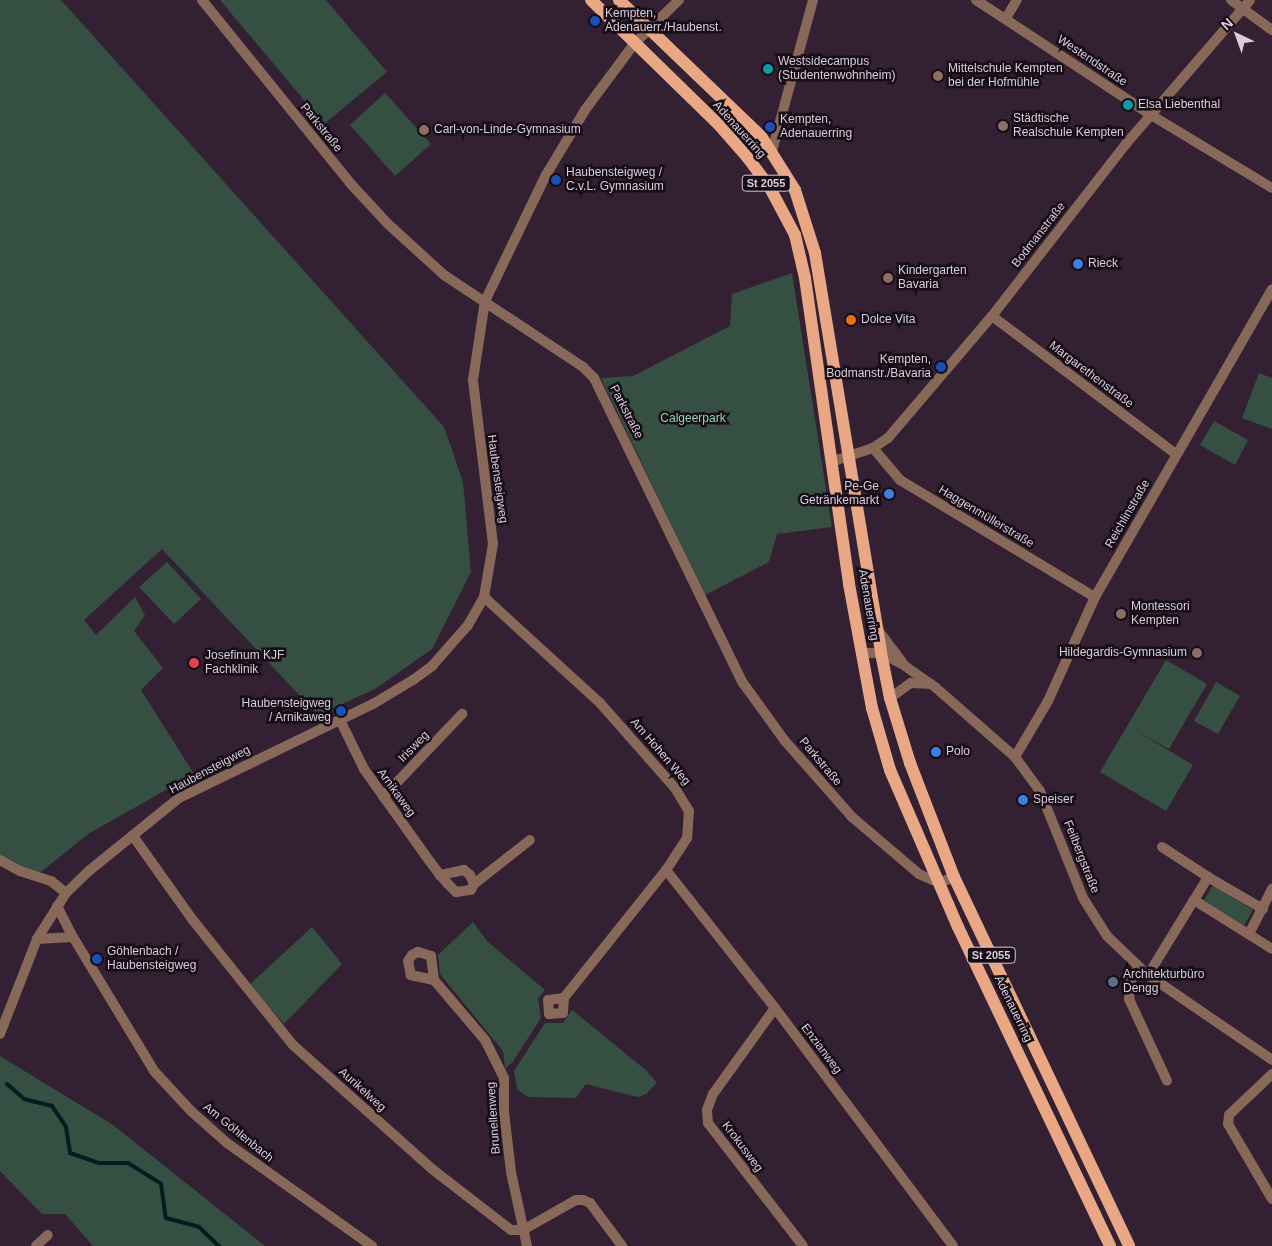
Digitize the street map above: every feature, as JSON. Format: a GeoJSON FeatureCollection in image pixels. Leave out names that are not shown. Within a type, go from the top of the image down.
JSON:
{"type":"FeatureCollection","features":[{"type":"Feature","properties":{"kind":"main road","name":"Adenauerring"},"geometry":{"type":"LineString","coordinates":[[591,0],[720,126],[747,157],[770,188],[795,235],[805,278],[831,462],[862,653],[872,708],[890,770],[939,884],[1110,1246]]}},
{"type":"Feature","properties":{"kind":"main road","name":"Adenauerring"},"geometry":{"type":"LineString","coordinates":[[619,0],[740,115],[772,151],[795,190],[808,226],[824,299],[848,458],[881,653],[890,698],[910,763],[954,877],[1129,1246]]}},
{"type":"Feature","properties":{"kind":"street","name":"Parkstraße"},"geometry":{"type":"LineString","coordinates":[[202,0],[350,183],[387,224],[444,275],[485,301],[594,378],[743,683],[792,748],[852,817],[919,874],[939,884]]}},
{"type":"Feature","properties":{"kind":"street","name":"Haubensteigweg"},"geometry":{"type":"LineString","coordinates":[[0,1034],[36,939],[66,893],[179,798],[373,704],[432,666],[468,625],[484,597],[493,544],[473,380],[485,301],[518,226],[555,157],[609,73],[634,44],[679,0]]}},
{"type":"Feature","properties":{"kind":"street"},"geometry":{"type":"LineString","coordinates":[[772,151],[813,0]]}},
{"type":"Feature","properties":{"kind":"street","name":"Westendstraße"},"geometry":{"type":"LineString","coordinates":[[976,0],[1151,115],[1272,188]]}},
{"type":"Feature","properties":{"kind":"street"},"geometry":{"type":"LineString","coordinates":[[1006,18],[1017,0]]}},
{"type":"Feature","properties":{"kind":"street"},"geometry":{"type":"LineString","coordinates":[[1231,0],[1242,10],[1272,30]]}},
{"type":"Feature","properties":{"kind":"street","name":"Bodmanstraße"},"geometry":{"type":"LineString","coordinates":[[831,462],[848,458],[873,448],[888,438],[992,316],[1151,115],[1250,0]]}},
{"type":"Feature","properties":{"kind":"street","name":"Reichlinstraße"},"geometry":{"type":"LineString","coordinates":[[1015,757],[1048,701],[1095,597],[1272,289]]}},
{"type":"Feature","properties":{"kind":"street","name":"Margarethenstraße"},"geometry":{"type":"LineString","coordinates":[[992,316],[1176,454]]}},
{"type":"Feature","properties":{"kind":"street","name":"Haggenmüllerstraße"},"geometry":{"type":"LineString","coordinates":[[873,448],[900,480],[1095,597]]}},
{"type":"Feature","properties":{"kind":"street","name":"Am Hohen Weg"},"geometry":{"type":"LineString","coordinates":[[484,597],[600,703],[685,802],[690,818],[687,838],[666,870],[564,998]]}},
{"type":"Feature","properties":{"kind":"street","name":"Feilbergstraße"},"geometry":{"type":"LineString","coordinates":[[878,630],[906,666]]}},
{"type":"Feature","properties":{"kind":"street","name":"Feilbergstraße"},"geometry":{"type":"LineString","coordinates":[[862,653],[881,653],[906,666],[931,684],[1015,757],[1040,790],[1083,898],[1107,936],[1148,975],[1272,1060]]}},
{"type":"Feature","properties":{"kind":"street"},"geometry":{"type":"LineString","coordinates":[[890,698],[911,683],[931,684]]}},
{"type":"Feature","properties":{"kind":"street","name":"Irisweg"},"geometry":{"type":"LineString","coordinates":[[383,797],[462,714]]}},
{"type":"Feature","properties":{"kind":"street","name":"Arnikaweg"},"geometry":{"type":"LineString","coordinates":[[340,720],[364,769],[440,875],[456,892],[466,893],[474,884],[530,840]]}},
{"type":"Feature","properties":{"kind":"street","name":"Aurikelweg"},"geometry":{"type":"LineString","coordinates":[[133,836],[192,919],[293,1044],[432,1168],[511,1230],[522,1230]]}},
{"type":"Feature","properties":{"kind":"street"},"geometry":{"type":"LineString","coordinates":[[1162,847],[1208,877],[1263,909]]}},
{"type":"Feature","properties":{"kind":"street"},"geometry":{"type":"LineString","coordinates":[[0,860],[20,871],[51,880],[66,893]]}},
{"type":"Feature","properties":{"kind":"street"},"geometry":{"type":"LineString","coordinates":[[440,875],[464,870],[470,875],[474,884]]}},
{"type":"Feature","properties":{"kind":"street","name":"Enzianweg"},"geometry":{"type":"LineString","coordinates":[[666,870],[775,1008],[953,1246]]}},
{"type":"Feature","properties":{"kind":"street"},"geometry":{"type":"LineString","coordinates":[[939,884],[954,877]]}},
{"type":"Feature","properties":{"kind":"street"},"geometry":{"type":"LineString","coordinates":[[1148,975],[1208,877]]}},
{"type":"Feature","properties":{"kind":"street"},"geometry":{"type":"LineString","coordinates":[[1249,934],[1272,889]]}},
{"type":"Feature","properties":{"kind":"street"},"geometry":{"type":"LineString","coordinates":[[1194,900],[1272,949]]}},
{"type":"Feature","properties":{"kind":"street","name":"Am Göhlenbach"},"geometry":{"type":"LineString","coordinates":[[57,906],[72,937],[154,1071],[191,1111],[227,1144],[372,1246]]}},
{"type":"Feature","properties":{"kind":"street"},"geometry":{"type":"LineString","coordinates":[[36,939],[72,937]]}},
{"type":"Feature","properties":{"kind":"street"},"geometry":{"type":"LineString","coordinates":[[1138,967],[1130,981],[1129,999],[1167,1081]]}},
{"type":"Feature","properties":{"kind":"street","name":"Brunellenweg"},"geometry":{"type":"LineString","coordinates":[[434,980],[485,1040],[504,1078],[504,1112],[509,1155],[522,1230],[527,1246]]}},
{"type":"Feature","properties":{"kind":"street","name":"Krokusweg"},"geometry":{"type":"LineString","coordinates":[[775,1008],[713,1094],[708,1110],[708,1122],[803,1246]]}},
{"type":"Feature","properties":{"kind":"street"},"geometry":{"type":"LineString","coordinates":[[1272,1074],[1229,1115],[1228,1124],[1272,1199]]}},
{"type":"Feature","properties":{"kind":"street"},"geometry":{"type":"LineString","coordinates":[[522,1230],[576,1200],[583,1200],[590,1203],[622,1246]]}},
{"type":"Feature","properties":{"kind":"street"},"geometry":{"type":"LineString","coordinates":[[36,1246],[48,1235]]}},
{"type":"Feature","properties":{"kind":"green space"},"geometry":{"type":"Polygon","coordinates":[[[0,0],[61,0],[444,427],[463,482],[471,572],[432,649],[375,689],[318,715],[162,549],[84,620],[96,635],[135,597],[145,615],[134,631],[163,668],[141,690],[194,774],[88,834],[36,876],[0,855],[0,0]]]}},
{"type":"Feature","properties":{"kind":"green space"},"geometry":{"type":"Polygon","coordinates":[[[220,0],[326,0],[387,72],[324,124],[220,0]]]}},
{"type":"Feature","properties":{"kind":"green space"},"geometry":{"type":"Polygon","coordinates":[[[385,93],[431,144],[395,176],[350,125],[385,93]]]}},
{"type":"Feature","properties":{"kind":"green space","name":"Calgeerpark"},"geometry":{"type":"Polygon","coordinates":[[[792,273],[832,527],[777,534],[769,562],[705,595],[601,378],[633,376],[730,326],[732,294],[792,273]]]}},
{"type":"Feature","properties":{"kind":"green space"},"geometry":{"type":"Polygon","coordinates":[[[1259,373],[1272,378],[1272,429],[1242,418],[1259,373]]]}},
{"type":"Feature","properties":{"kind":"green space"},"geometry":{"type":"Polygon","coordinates":[[[1214,421],[1248,440],[1235,465],[1200,445],[1214,421]]]}},
{"type":"Feature","properties":{"kind":"green space"},"geometry":{"type":"Polygon","coordinates":[[[167,562],[201,599],[174,624],[139,587],[167,562]]]}},
{"type":"Feature","properties":{"kind":"green space"},"geometry":{"type":"Polygon","coordinates":[[[1166,660],[1207,684],[1169,749],[1133,729],[1193,765],[1166,811],[1100,772],[1166,660]]]}},
{"type":"Feature","properties":{"kind":"green space"},"geometry":{"type":"Polygon","coordinates":[[[1216,682],[1240,696],[1218,734],[1194,721],[1216,682]]]}},
{"type":"Feature","properties":{"kind":"green space"},"geometry":{"type":"Polygon","coordinates":[[[1213,885],[1253,910],[1244,925],[1204,900],[1213,885]]]}},
{"type":"Feature","properties":{"kind":"green space"},"geometry":{"type":"Polygon","coordinates":[[[473,922],[487,941],[545,990],[538,999],[541,1018],[512,1063],[505,1068],[503,1051],[440,974],[438,955],[473,922]]]}},
{"type":"Feature","properties":{"kind":"green space"},"geometry":{"type":"Polygon","coordinates":[[[312,927],[342,964],[284,1024],[249,985],[312,927]]]}},
{"type":"Feature","properties":{"kind":"green space"},"geometry":{"type":"Polygon","coordinates":[[[572,1010],[647,1071],[657,1083],[646,1094],[638,1097],[586,1084],[576,1098],[528,1097],[517,1089],[514,1071],[545,1023],[563,1023],[572,1010]]]}},
{"type":"Feature","properties":{"kind":"green space"},"geometry":{"type":"Polygon","coordinates":[[[0,1056],[113,1125],[265,1246],[93,1246],[65,1214],[42,1214],[0,1171],[0,1056]]]}},
{"type":"Feature","properties":{"kind":"waterway"},"geometry":{"type":"LineString","coordinates":[[7,1084],[24,1099],[52,1106],[66,1127],[70,1153],[99,1163],[128,1163],[161,1184],[166,1218],[199,1227],[219,1246]]}},
{"type":"Feature","properties":{"kind":"place","name":"Kempten, Adenauerr./Haubenst."},"geometry":{"type":"Point","coordinates":[595,21]}},
{"type":"Feature","properties":{"kind":"place","name":"Westsidecampus (Studentenwohnheim)"},"geometry":{"type":"Point","coordinates":[768,69]}},
{"type":"Feature","properties":{"kind":"place","name":"Mittelschule Kempten bei der Hofmühle"},"geometry":{"type":"Point","coordinates":[938,76]}},
{"type":"Feature","properties":{"kind":"place","name":"Elsa Liebenthal"},"geometry":{"type":"Point","coordinates":[1128,105]}},
{"type":"Feature","properties":{"kind":"place","name":"Städtische Realschule Kempten"},"geometry":{"type":"Point","coordinates":[1003,126]}},
{"type":"Feature","properties":{"kind":"place","name":"Kempten, Adenauerring"},"geometry":{"type":"Point","coordinates":[770,127]}},
{"type":"Feature","properties":{"kind":"place","name":"Carl-von-Linde-Gymnasium"},"geometry":{"type":"Point","coordinates":[424,130]}},
{"type":"Feature","properties":{"kind":"place","name":"Haubensteigweg / C.v.L. Gymnasium"},"geometry":{"type":"Point","coordinates":[556,180]}},
{"type":"Feature","properties":{"kind":"place","name":"Rieck"},"geometry":{"type":"Point","coordinates":[1078,264]}},
{"type":"Feature","properties":{"kind":"place","name":"Kindergarten Bavaria"},"geometry":{"type":"Point","coordinates":[888,278]}},
{"type":"Feature","properties":{"kind":"place","name":"Dolce Vita"},"geometry":{"type":"Point","coordinates":[851,320]}},
{"type":"Feature","properties":{"kind":"place","name":"Kempten, Bodmanstr./Bavaria"},"geometry":{"type":"Point","coordinates":[941,367]}},
{"type":"Feature","properties":{"kind":"place","name":"Pe-Ge Getränkemarkt"},"geometry":{"type":"Point","coordinates":[889,494]}},
{"type":"Feature","properties":{"kind":"place","name":"Montessori Kempten"},"geometry":{"type":"Point","coordinates":[1121,614]}},
{"type":"Feature","properties":{"kind":"place","name":"Hildegardis-Gymnasium"},"geometry":{"type":"Point","coordinates":[1197,653]}},
{"type":"Feature","properties":{"kind":"place","name":"Josefinum KJF Fachklinik"},"geometry":{"type":"Point","coordinates":[194,663]}},
{"type":"Feature","properties":{"kind":"place","name":"Haubensteigweg / Arnikaweg"},"geometry":{"type":"Point","coordinates":[341,711]}},
{"type":"Feature","properties":{"kind":"place","name":"Polo"},"geometry":{"type":"Point","coordinates":[936,752]}},
{"type":"Feature","properties":{"kind":"place","name":"Speiser"},"geometry":{"type":"Point","coordinates":[1023,800]}},
{"type":"Feature","properties":{"kind":"place","name":"Göhlenbach / Haubensteigweg"},"geometry":{"type":"Point","coordinates":[97,959]}},
{"type":"Feature","properties":{"kind":"place","name":"Architekturbüro Dengg"},"geometry":{"type":"Point","coordinates":[1113,982]}}]}
